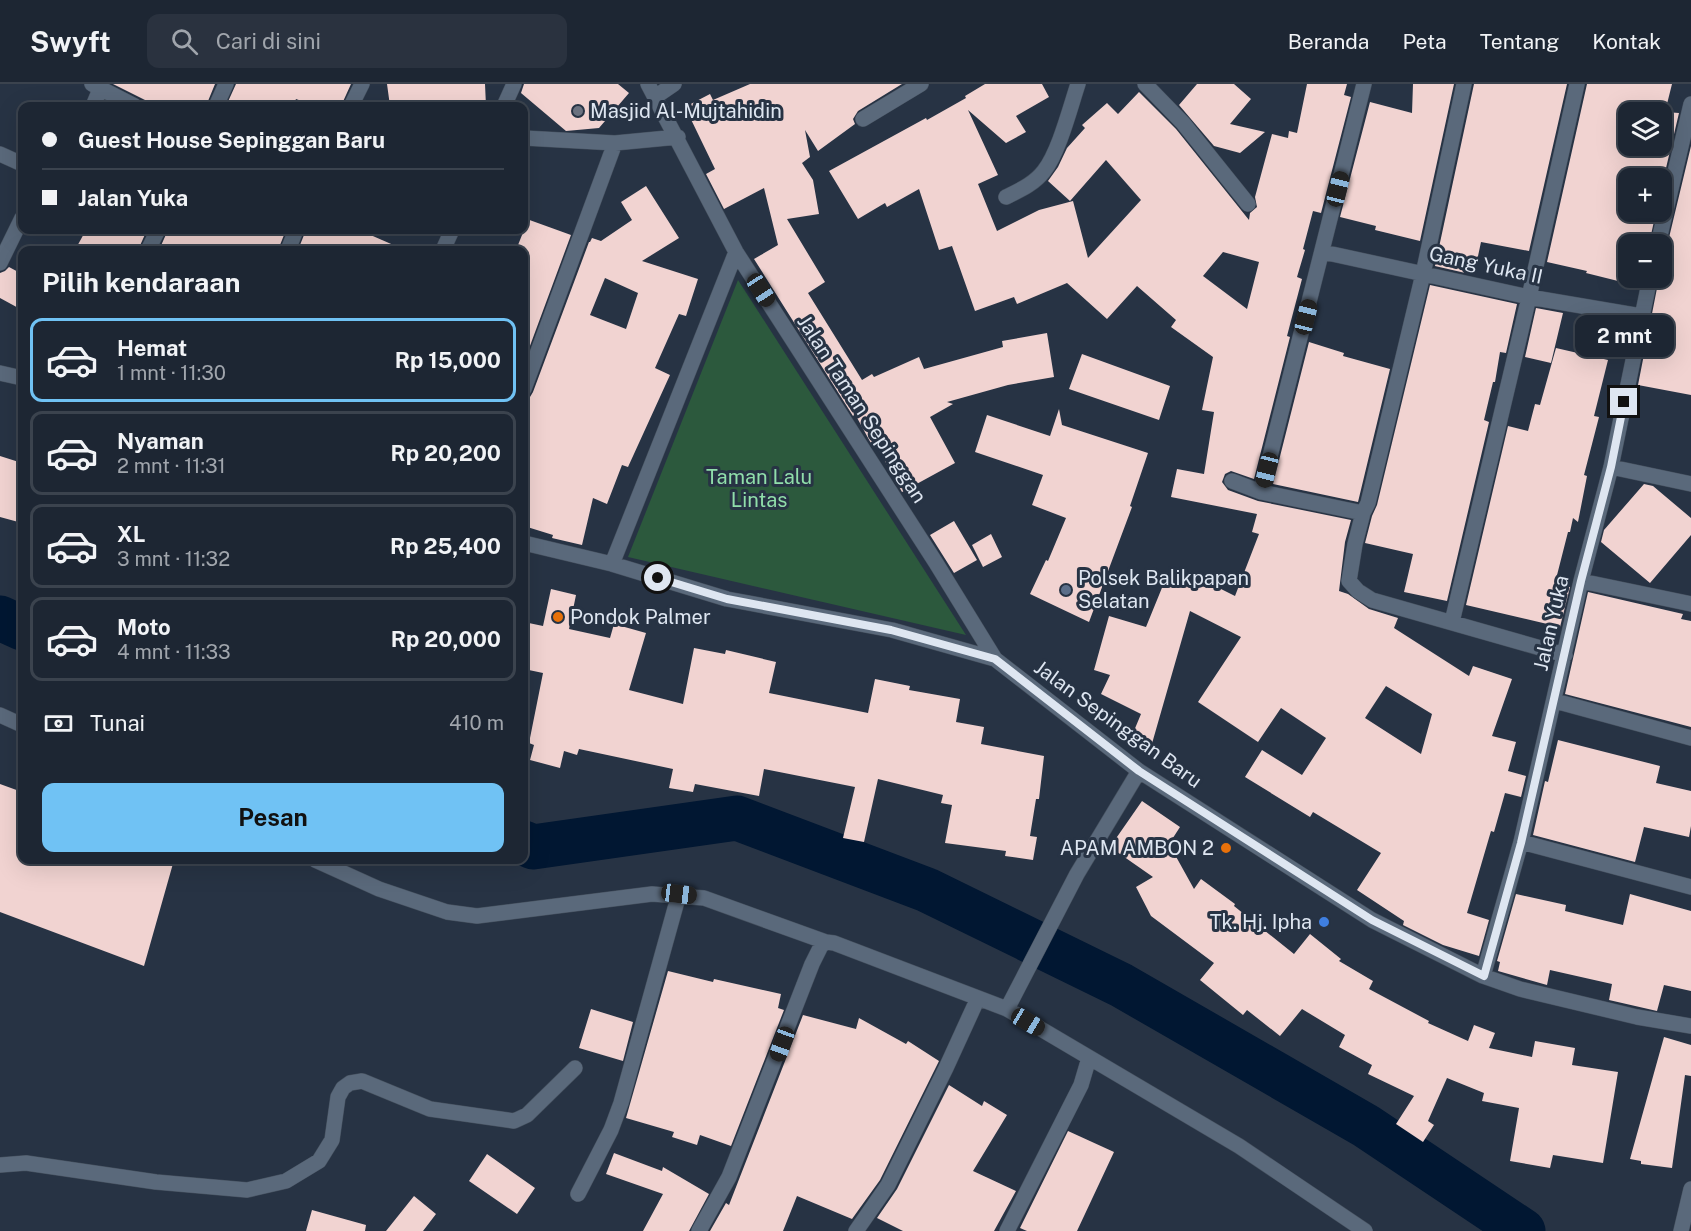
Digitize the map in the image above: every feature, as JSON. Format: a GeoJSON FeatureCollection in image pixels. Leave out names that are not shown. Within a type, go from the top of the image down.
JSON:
{"type":"FeatureCollection","features":[{"type":"Feature","properties":{"kind":"street"},"geometry":{"type":"LineString","coordinates":[[218,102],[226,84]]}},
{"type":"Feature","properties":{"kind":"street"},"geometry":{"type":"LineString","coordinates":[[353,102],[362,84]]}},
{"type":"Feature","properties":{"kind":"street"},"geometry":{"type":"LineString","coordinates":[[506,102],[514,84]]}},
{"type":"Feature","properties":{"kind":"street"},"geometry":{"type":"LineString","coordinates":[[652,90],[674,84]]}},
{"type":"Feature","properties":{"kind":"street"},"geometry":{"type":"LineString","coordinates":[[862,119],[921,84]]}},
{"type":"Feature","properties":{"kind":"street"},"geometry":{"type":"LineString","coordinates":[[1006,197],[1027,186],[1045,170],[1057,145],[1078,84]]}},
{"type":"Feature","properties":{"kind":"street"},"geometry":{"type":"LineString","coordinates":[[1144,84],[1183,123],[1248,204]]}},
{"type":"Feature","properties":{"kind":"street"},"geometry":{"type":"LineString","coordinates":[[1261,492],[1364,84]]}},
{"type":"Feature","properties":{"kind":"street"},"geometry":{"type":"LineString","coordinates":[[1464,84],[1423,274],[1368,503],[1355,544],[1349,581],[1358,591],[1372,600],[1566,655]]}},
{"type":"Feature","properties":{"kind":"street"},"geometry":{"type":"LineString","coordinates":[[1452,622],[1577,84]]}},
{"type":"Feature","properties":{"kind":"street"},"geometry":{"type":"LineString","coordinates":[[94,102],[97,86],[127,102]]}},
{"type":"Feature","properties":{"kind":"street","name":"Jalan Taman Sepinggan"},"geometry":{"type":"LineString","coordinates":[[652,90],[736,252],[995,659]]}},
{"type":"Feature","properties":{"kind":"street"},"geometry":{"type":"LineString","coordinates":[[1661,234],[1684,165],[1691,104]]}},
{"type":"Feature","properties":{"kind":"street"},"geometry":{"type":"LineString","coordinates":[[528,138],[615,143],[678,137]]}},
{"type":"Feature","properties":{"kind":"street"},"geometry":{"type":"LineString","coordinates":[[528,378],[615,143]]}},
{"type":"Feature","properties":{"kind":"street"},"geometry":{"type":"LineString","coordinates":[[0,154],[18,162]]}},
{"type":"Feature","properties":{"kind":"street"},"geometry":{"type":"LineString","coordinates":[[0,263],[18,226]]}},
{"type":"Feature","properties":{"kind":"street"},"geometry":{"type":"LineString","coordinates":[[612,564],[736,252]]}},
{"type":"Feature","properties":{"kind":"street","name":"Gang Yuka II"},"geometry":{"type":"LineString","coordinates":[[1323,252],[1529,297],[1641,316]]}},
{"type":"Feature","properties":{"kind":"street","name":"Jalan Yuka"},"geometry":{"type":"LineString","coordinates":[[1484,976],[1521,843],[1566,655],[1581,581],[1611,467],[1648,288]]}},
{"type":"Feature","properties":{"kind":"street"},"geometry":{"type":"LineString","coordinates":[[0,373],[18,377]]}},
{"type":"Feature","properties":{"kind":"street"},"geometry":{"type":"LineString","coordinates":[[1611,467],[1691,484]]}},
{"type":"Feature","properties":{"kind":"street"},"geometry":{"type":"LineString","coordinates":[[1233,481],[1261,492],[1363,513]]}},
{"type":"Feature","properties":{"kind":"street","name":"Jalan Sepinggan Baru"},"geometry":{"type":"LineString","coordinates":[[528,544],[612,564],[727,599],[891,630],[995,659],[1139,771],[1372,920],[1484,976],[1520,989],[1637,1017],[1691,1026]]}},
{"type":"Feature","properties":{"kind":"street"},"geometry":{"type":"LineString","coordinates":[[1581,581],[1691,604]]}},
{"type":"Feature","properties":{"kind":"street"},"geometry":{"type":"LineString","coordinates":[[1555,701],[1691,738]]}},
{"type":"Feature","properties":{"kind":"street"},"geometry":{"type":"LineString","coordinates":[[0,715],[18,723]]}},
{"type":"Feature","properties":{"kind":"street"},"geometry":{"type":"LineString","coordinates":[[1007,1009],[1077,874],[1139,771]]}},
{"type":"Feature","properties":{"kind":"street"},"geometry":{"type":"LineString","coordinates":[[1521,843],[1691,887]]}},
{"type":"Feature","properties":{"kind":"street"},"geometry":{"type":"LineString","coordinates":[[324,864],[380,889],[447,912],[477,916],[652,894],[679,894],[704,898],[834,943],[1007,1009],[1239,1146],[1365,1231]]}},
{"type":"Feature","properties":{"kind":"street"},"geometry":{"type":"LineString","coordinates":[[578,1194],[611,1131],[621,1103],[679,894]]}},
{"type":"Feature","properties":{"kind":"street"},"geometry":{"type":"LineString","coordinates":[[699,1231],[729,1177],[812,964],[821,946],[826,942]]}},
{"type":"Feature","properties":{"kind":"street"},"geometry":{"type":"LineString","coordinates":[[856,1231],[888,1185],[978,998]]}},
{"type":"Feature","properties":{"kind":"street"},"geometry":{"type":"LineString","coordinates":[[1006,1231],[1080,1085],[1089,1058]]}},
{"type":"Feature","properties":{"kind":"street"},"geometry":{"type":"LineString","coordinates":[[0,1164],[26,1163],[156,1182],[247,1190],[286,1181],[319,1161],[332,1140],[338,1097],[343,1088],[350,1083],[362,1081],[430,1109],[514,1121],[527,1115],[574,1068]]}},
{"type":"Feature","properties":{"kind":"street"},"geometry":{"type":"LineString","coordinates":[[1681,1231],[1691,1189]]}},
{"type":"Feature","properties":{"kind":"green space","name":"Taman Lalu Lintas"},"geometry":{"type":"Polygon","coordinates":[[[738,280],[966,635],[628,557],[738,280]]]}},
{"type":"Feature","properties":{"kind":"building"},"geometry":{"type":"Polygon","coordinates":[[[113,84],[215,84],[208,102],[149,102],[113,84]]]}},
{"type":"Feature","properties":{"kind":"building"},"geometry":{"type":"Polygon","coordinates":[[[236,84],[351,84],[343,102],[304,102],[296,99],[295,102],[228,102],[236,84]]]}},
{"type":"Feature","properties":{"kind":"building"},"geometry":{"type":"Polygon","coordinates":[[[387,84],[485,84],[486,102],[389,102],[387,84]]]}},
{"type":"Feature","properties":{"kind":"building","name":"Masjid Al-Mujtahidin"},"geometry":{"type":"Polygon","coordinates":[[[524,84],[618,84],[629,93],[599,128],[566,131],[521,93],[524,84]]]}},
{"type":"Feature","properties":{"kind":"building"},"geometry":{"type":"Polygon","coordinates":[[[750,84],[902,84],[858,111],[853,119],[855,124],[818,151],[805,130],[810,157],[802,163],[813,180],[819,214],[787,219],[825,282],[808,293],[862,380],[872,374],[874,377],[919,357],[924,369],[1003,347],[1002,341],[1047,333],[1054,377],[1008,385],[947,402],[953,404],[930,417],[955,463],[902,492],[876,445],[873,447],[855,414],[853,416],[754,259],[778,245],[764,188],[724,209],[706,174],[715,169],[685,107],[710,94],[713,100],[750,84]]]}},
{"type":"Feature","properties":{"kind":"building"},"geometry":{"type":"Polygon","coordinates":[[[985,84],[1042,84],[1049,97],[1016,116],[1026,132],[1006,143],[968,110],[998,175],[978,184],[997,231],[1039,210],[1073,201],[1088,258],[1141,200],[1106,160],[1070,201],[1048,181],[1067,148],[1085,128],[1082,125],[1107,103],[1118,114],[1139,92],[1176,129],[1249,220],[1250,213],[1257,207],[1255,197],[1272,134],[1288,138],[1289,131],[1297,133],[1307,84],[1347,84],[1344,95],[1351,97],[1321,213],[1313,211],[1303,249],[1305,250],[1297,277],[1302,279],[1287,336],[1290,337],[1254,479],[1231,471],[1225,474],[1222,482],[1228,490],[1258,501],[1351,520],[1345,542],[1339,591],[1348,594],[1369,609],[1398,618],[1394,628],[1469,676],[1473,666],[1512,679],[1492,736],[1516,742],[1508,771],[1526,776],[1521,797],[1505,793],[1494,832],[1491,831],[1467,913],[1489,920],[1479,956],[1443,945],[1403,925],[1404,921],[1357,890],[1381,853],[1313,812],[1310,817],[1245,777],[1262,750],[1302,775],[1326,738],[1281,708],[1258,742],[1198,702],[1241,637],[1190,611],[1151,747],[1131,738],[1141,714],[1101,694],[1110,675],[1094,670],[1109,616],[1146,627],[1168,573],[1207,588],[1209,583],[1235,596],[1259,534],[1252,532],[1257,514],[1171,497],[1177,469],[1204,474],[1214,412],[1202,410],[1213,357],[1171,327],[1176,320],[1137,286],[1107,319],[1067,283],[1017,304],[1014,297],[975,311],[952,246],[939,250],[919,189],[887,207],[885,203],[858,219],[829,171],[926,118],[927,120],[966,98],[965,96],[985,84]],[[1223,252],[1203,276],[1247,309],[1259,262],[1223,252]],[[1386,686],[1365,718],[1421,754],[1432,714],[1386,686]]]}},
{"type":"Feature","properties":{"kind":"building"},"geometry":{"type":"Polygon","coordinates":[[[1197,84],[1234,84],[1251,99],[1230,124],[1265,132],[1240,153],[1214,146],[1179,105],[1197,84]]]}},
{"type":"Feature","properties":{"kind":"building"},"geometry":{"type":"Polygon","coordinates":[[[1413,84],[1454,84],[1420,241],[1375,230],[1376,226],[1340,217],[1370,102],[1412,113],[1413,84]]]}},
{"type":"Feature","properties":{"kind":"building"},"geometry":{"type":"Polygon","coordinates":[[[1474,84],[1567,84],[1529,251],[1481,242],[1474,275],[1435,266],[1474,84]]]}},
{"type":"Feature","properties":{"kind":"building"},"geometry":{"type":"Polygon","coordinates":[[[1587,84],[1672,84],[1668,102],[1618,102],[1618,156],[1669,156],[1666,168],[1618,168],[1618,222],[1654,222],[1651,234],[1618,234],[1618,281],[1586,273],[1587,271],[1547,262],[1587,84]]]}},
{"type":"Feature","properties":{"kind":"building"},"geometry":{"type":"Polygon","coordinates":[[[1672,112],[1679,113],[1672,143],[1672,112]]]}},
{"type":"Feature","properties":{"kind":"building"},"geometry":{"type":"Polygon","coordinates":[[[1691,146],[1691,395],[1638,385],[1657,288],[1672,288],[1672,234],[1670,234],[1691,146]]]}},
{"type":"Feature","properties":{"kind":"building"},"geometry":{"type":"Polygon","coordinates":[[[646,186],[679,238],[642,261],[698,279],[686,316],[679,314],[655,368],[670,375],[628,467],[622,465],[607,504],[593,498],[582,545],[552,538],[553,535],[528,527],[528,397],[533,392],[589,242],[592,238],[601,241],[632,220],[621,202],[646,186]],[[605,278],[590,315],[626,329],[638,293],[605,278]]]}},
{"type":"Feature","properties":{"kind":"building"},"geometry":{"type":"Polygon","coordinates":[[[528,219],[571,235],[528,351],[528,246],[518,246],[522,234],[528,234],[528,219]]]}},
{"type":"Feature","properties":{"kind":"building"},"geometry":{"type":"Polygon","coordinates":[[[84,234],[145,234],[140,246],[77,246],[84,234]]]}},
{"type":"Feature","properties":{"kind":"building"},"geometry":{"type":"Polygon","coordinates":[[[166,234],[284,234],[280,246],[161,246],[166,234]]]}},
{"type":"Feature","properties":{"kind":"building"},"geometry":{"type":"Polygon","coordinates":[[[304,234],[368,234],[396,246],[300,246],[304,234]]]}},
{"type":"Feature","properties":{"kind":"building"},"geometry":{"type":"Polygon","coordinates":[[[9,267],[18,272],[18,308],[0,298],[0,273],[9,267]]]}},
{"type":"Feature","properties":{"kind":"building"},"geometry":{"type":"Polygon","coordinates":[[[1430,285],[1517,304],[1506,353],[1500,352],[1495,382],[1493,382],[1484,420],[1489,422],[1447,601],[1404,592],[1413,554],[1365,543],[1377,505],[1430,285]]]}},
{"type":"Feature","properties":{"kind":"building"},"geometry":{"type":"Polygon","coordinates":[[[1536,308],[1563,313],[1551,363],[1525,357],[1536,308]]]}},
{"type":"Feature","properties":{"kind":"building"},"geometry":{"type":"Polygon","coordinates":[[[1309,342],[1344,353],[1343,356],[1390,369],[1358,502],[1273,484],[1309,342]]]}},
{"type":"Feature","properties":{"kind":"building"},"geometry":{"type":"Polygon","coordinates":[[[1556,348],[1608,360],[1594,416],[1599,417],[1584,475],[1587,476],[1578,522],[1573,518],[1555,583],[1570,587],[1560,627],[1466,605],[1508,426],[1528,431],[1535,404],[1540,405],[1556,348]]]}},
{"type":"Feature","properties":{"kind":"building"},"geometry":{"type":"Polygon","coordinates":[[[1082,354],[1170,386],[1159,420],[1069,389],[1082,354]]]}},
{"type":"Feature","properties":{"kind":"building"},"geometry":{"type":"Polygon","coordinates":[[[1059,409],[1062,425],[1148,453],[1130,506],[1132,507],[1089,622],[1030,594],[1046,560],[1048,561],[1066,518],[1032,505],[1043,475],[975,452],[987,415],[1050,436],[1059,409]]]}},
{"type":"Feature","properties":{"kind":"building"},"geometry":{"type":"Polygon","coordinates":[[[0,456],[18,462],[18,522],[0,517],[0,456]]]}},
{"type":"Feature","properties":{"kind":"building"},"geometry":{"type":"Polygon","coordinates":[[[1644,484],[1653,486],[1691,518],[1691,535],[1650,583],[1601,542],[1604,530],[1644,484]]]}},
{"type":"Feature","properties":{"kind":"building"},"geometry":{"type":"Polygon","coordinates":[[[954,521],[977,560],[954,573],[930,535],[954,521]]]}},
{"type":"Feature","properties":{"kind":"building"},"geometry":{"type":"Polygon","coordinates":[[[991,534],[1002,557],[983,567],[972,545],[991,534]]]}},
{"type":"Feature","properties":{"kind":"building"},"geometry":{"type":"Polygon","coordinates":[[[551,589],[576,595],[569,629],[610,638],[614,624],[646,633],[629,690],[683,704],[694,648],[725,654],[726,650],[776,662],[769,693],[868,713],[875,679],[910,686],[909,690],[960,699],[956,722],[984,727],[981,744],[1044,756],[1039,799],[1036,799],[1030,836],[1037,837],[1033,860],[1005,856],[1006,851],[945,843],[952,805],[941,803],[943,795],[878,779],[864,842],[843,838],[855,787],[764,769],[759,796],[695,784],[693,792],[669,788],[673,769],[579,749],[577,755],[564,751],[560,768],[530,760],[534,745],[529,743],[543,673],[528,670],[528,623],[543,626],[551,589]]]}},
{"type":"Feature","properties":{"kind":"building"},"geometry":{"type":"Polygon","coordinates":[[[1588,592],[1683,614],[1681,619],[1691,621],[1691,727],[1565,694],[1588,592]]]}},
{"type":"Feature","properties":{"kind":"building"},"geometry":{"type":"Polygon","coordinates":[[[1558,740],[1660,766],[1656,783],[1691,791],[1689,837],[1644,827],[1635,862],[1533,835],[1545,781],[1548,782],[1558,740]]]}},
{"type":"Feature","properties":{"kind":"building"},"geometry":{"type":"Polygon","coordinates":[[[0,784],[18,791],[18,864],[173,864],[144,966],[0,912],[0,784]]]}},
{"type":"Feature","properties":{"kind":"building"},"geometry":{"type":"Polygon","coordinates":[[[1142,801],[1180,827],[1169,844],[1194,889],[1201,879],[1235,904],[1234,906],[1294,954],[1310,934],[1341,959],[1339,961],[1373,981],[1369,989],[1429,1021],[1428,1023],[1468,1041],[1474,1025],[1495,1033],[1489,1048],[1532,1057],[1535,1041],[1575,1048],[1572,1065],[1618,1072],[1603,1163],[1553,1155],[1550,1168],[1510,1161],[1519,1108],[1482,1101],[1484,1093],[1447,1078],[1428,1121],[1434,1125],[1423,1142],[1396,1124],[1414,1096],[1368,1074],[1372,1065],[1339,1047],[1345,1035],[1302,1009],[1280,1036],[1247,1010],[1243,1015],[1200,980],[1214,963],[1151,916],[1136,887],[1153,877],[1110,847],[1142,801]]]}},
{"type":"Feature","properties":{"kind":"building"},"geometry":{"type":"Polygon","coordinates":[[[1516,894],[1566,905],[1565,911],[1623,925],[1630,894],[1691,911],[1691,991],[1664,985],[1657,1011],[1609,1000],[1612,984],[1550,970],[1547,985],[1498,971],[1500,962],[1497,961],[1516,894]]]}},
{"type":"Feature","properties":{"kind":"building"},"geometry":{"type":"Polygon","coordinates":[[[668,971],[713,982],[714,979],[781,994],[778,1008],[784,1010],[731,1146],[700,1135],[697,1145],[672,1137],[674,1132],[626,1118],[668,971]]]}},
{"type":"Feature","properties":{"kind":"building"},"geometry":{"type":"Polygon","coordinates":[[[591,1009],[633,1022],[623,1061],[579,1048],[591,1009]]]}},
{"type":"Feature","properties":{"kind":"building"},"geometry":{"type":"Polygon","coordinates":[[[803,1015],[856,1029],[859,1018],[906,1044],[908,1041],[939,1061],[880,1180],[852,1219],[797,1196],[783,1231],[710,1231],[726,1203],[729,1205],[803,1015]]]}},
{"type":"Feature","properties":{"kind":"building"},"geometry":{"type":"Polygon","coordinates":[[[1664,1037],[1691,1045],[1691,1076],[1685,1075],[1672,1168],[1641,1164],[1641,1161],[1630,1159],[1664,1037]]]}},
{"type":"Feature","properties":{"kind":"building"},"geometry":{"type":"Polygon","coordinates":[[[949,1085],[982,1106],[984,1101],[1007,1115],[973,1171],[1016,1191],[994,1231],[903,1231],[877,1218],[897,1189],[949,1085]]]}},
{"type":"Feature","properties":{"kind":"building"},"geometry":{"type":"Polygon","coordinates":[[[1068,1131],[1114,1152],[1077,1231],[1027,1231],[1020,1228],[1068,1131]]]}},
{"type":"Feature","properties":{"kind":"building"},"geometry":{"type":"Polygon","coordinates":[[[614,1153],[662,1171],[663,1167],[709,1194],[689,1231],[643,1231],[663,1194],[606,1174],[614,1153]]]}},
{"type":"Feature","properties":{"kind":"building"},"geometry":{"type":"Polygon","coordinates":[[[487,1154],[535,1188],[517,1214],[469,1181],[487,1154]]]}},
{"type":"Feature","properties":{"kind":"building"},"geometry":{"type":"Polygon","coordinates":[[[414,1196],[436,1214],[423,1231],[386,1231],[414,1196]]]}},
{"type":"Feature","properties":{"kind":"building"},"geometry":{"type":"Polygon","coordinates":[[[312,1210],[366,1225],[365,1231],[306,1231],[312,1210]]]}},
{"type":"Feature","properties":{"kind":"waterway"},"geometry":{"type":"LineString","coordinates":[[0,618],[18,626]]}},
{"type":"Feature","properties":{"kind":"waterway"},"geometry":{"type":"LineString","coordinates":[[528,845],[533,847],[737,818],[927,890],[1121,985],[1366,1126],[1523,1231]]}},
{"type":"Feature","properties":{"kind":"place","name":"Masjid Al-Mujtahidin"},"geometry":{"type":"Point","coordinates":[578,111]}},
{"type":"Feature","properties":{"kind":"place","name":"Polsek Balikpapan Selatan"},"geometry":{"type":"Point","coordinates":[1066,590]}},
{"type":"Feature","properties":{"kind":"place","name":"Pondok Palmer"},"geometry":{"type":"Point","coordinates":[558,617]}},
{"type":"Feature","properties":{"kind":"place","name":"APAM AMBON 2"},"geometry":{"type":"Point","coordinates":[1226,848]}},
{"type":"Feature","properties":{"kind":"place","name":"Tk. Hj. Ipha"},"geometry":{"type":"Point","coordinates":[1324,922]}},
{"type":"Feature","properties":{"kind":"route"},"geometry":{"type":"LineString","coordinates":[[658,578],[727,599],[891,630],[995,659],[1139,771],[1372,920],[1484,976],[1521,843],[1581,581],[1611,467],[1624,402]]}}]}
